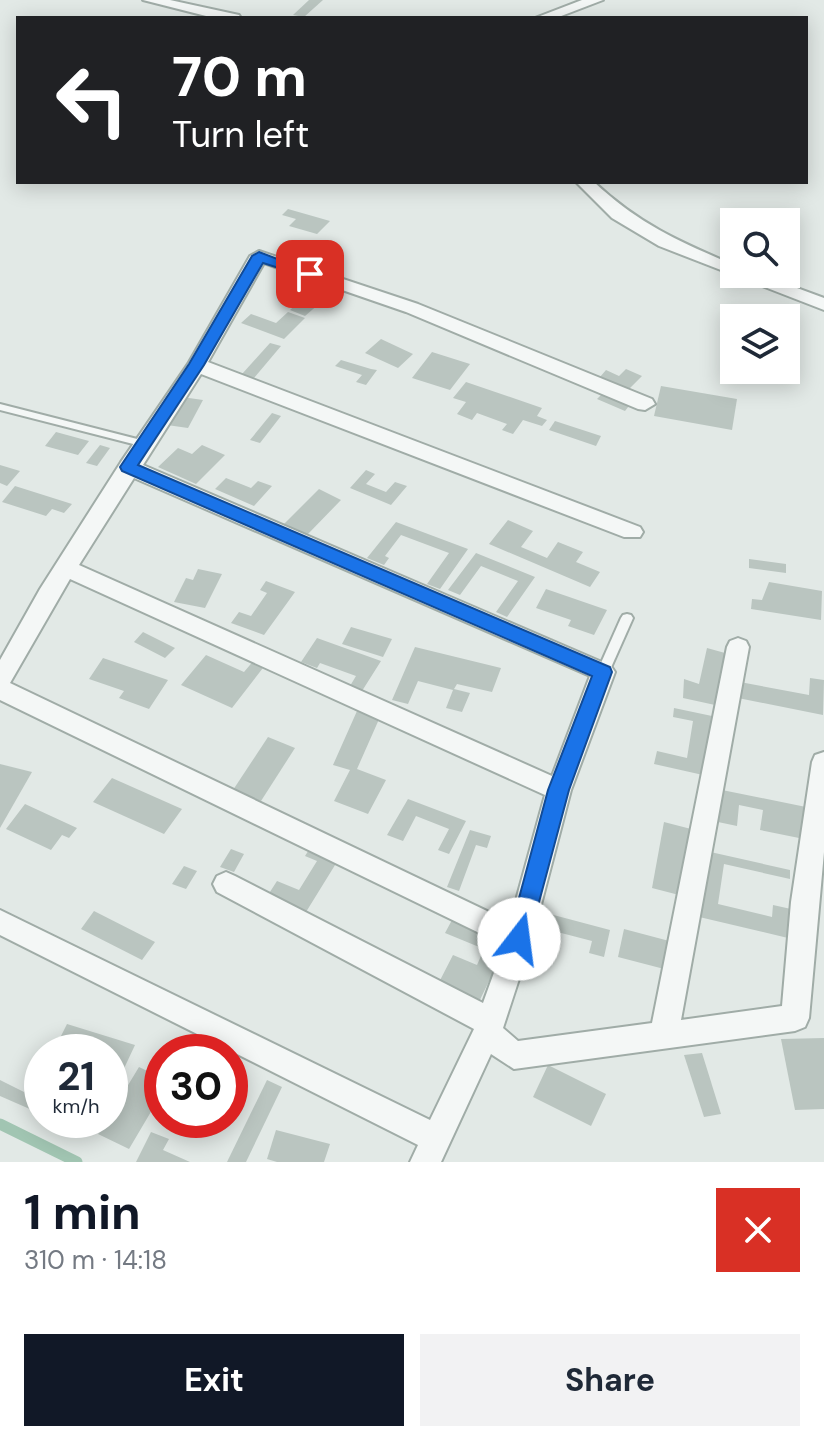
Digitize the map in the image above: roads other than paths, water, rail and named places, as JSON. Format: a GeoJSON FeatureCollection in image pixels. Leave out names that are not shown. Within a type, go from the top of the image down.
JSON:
{"type":"FeatureCollection","features":[{"type":"Feature","properties":{"kind":"street"},"geometry":{"type":"LineString","coordinates":[[150,0],[225,16]]}},
{"type":"Feature","properties":{"kind":"street"},"geometry":{"type":"LineString","coordinates":[[548,16],[596,0]]}},
{"type":"Feature","properties":{"kind":"street"},"geometry":{"type":"LineString","coordinates":[[586,184],[618,214],[641,228],[665,242],[720,265]]}},
{"type":"Feature","properties":{"kind":"street"},"geometry":{"type":"LineString","coordinates":[[0,681],[7,654],[197,365],[259,256],[412,308],[645,404]]}},
{"type":"Feature","properties":{"kind":"street"},"geometry":{"type":"LineString","coordinates":[[780,288],[824,304]]}},
{"type":"Feature","properties":{"kind":"street"},"geometry":{"type":"LineString","coordinates":[[197,365],[632,532]]}},
{"type":"Feature","properties":{"kind":"street"},"geometry":{"type":"LineString","coordinates":[[0,922],[431,1150],[489,1028],[519,939],[559,790],[603,672],[128,467]]}},
{"type":"Feature","properties":{"kind":"street"},"geometry":{"type":"LineString","coordinates":[[66,568],[559,790]]}},
{"type":"Feature","properties":{"kind":"street"},"geometry":{"type":"LineString","coordinates":[[664,1035],[738,647]]}},
{"type":"Feature","properties":{"kind":"street"},"geometry":{"type":"LineString","coordinates":[[0,689],[519,939]]}},
{"type":"Feature","properties":{"kind":"street"},"geometry":{"type":"LineString","coordinates":[[226,884],[489,1028],[514,1055],[795,1018],[814,901],[824,762]]}},
{"type":"Feature","properties":{"kind":"lane"},"geometry":{"type":"LineString","coordinates":[[0,407],[145,444]]}},
{"type":"Feature","properties":{"kind":"lane"},"geometry":{"type":"LineString","coordinates":[[603,672],[627,618]]}},
{"type":"Feature","properties":{"kind":"waterway"},"geometry":{"type":"LineString","coordinates":[[0,1124],[77,1162]]}}]}
